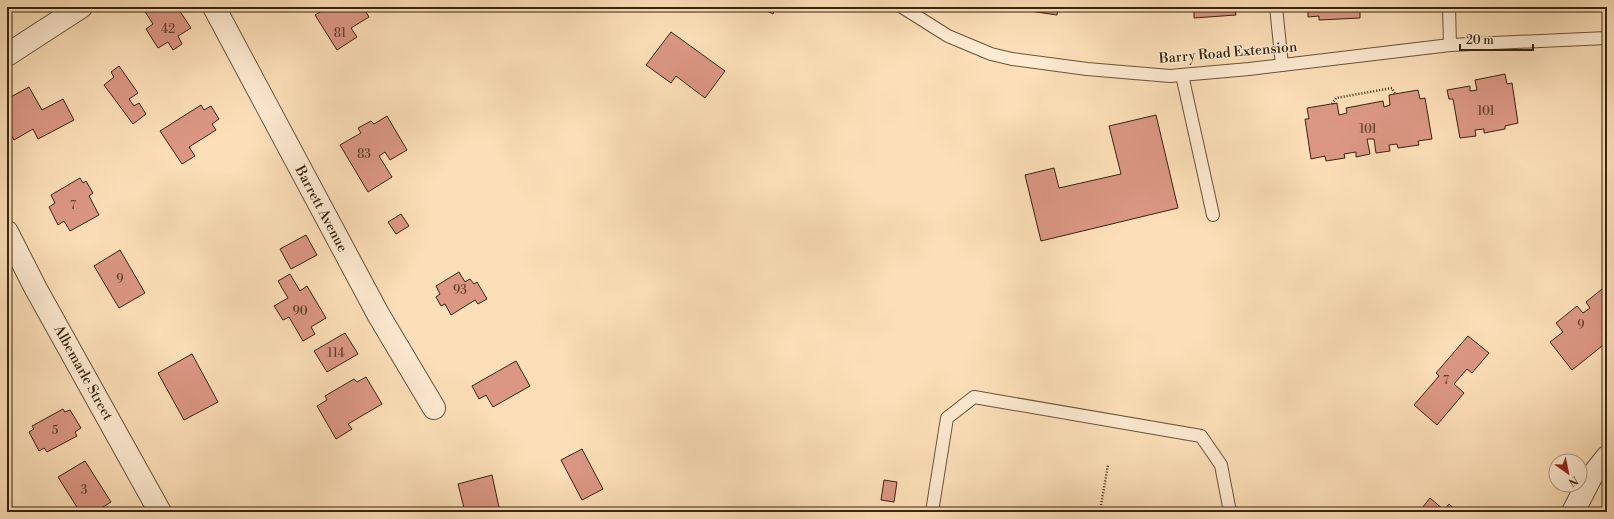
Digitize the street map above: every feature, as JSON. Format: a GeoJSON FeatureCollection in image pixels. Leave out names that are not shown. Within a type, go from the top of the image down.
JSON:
{"type":"FeatureCollection","features":[{"type":"Feature","properties":{"kind":"street"},"geometry":{"type":"LineString","coordinates":[[7,55],[81,7]]}},
{"type":"Feature","properties":{"kind":"street","name":"Barrett Avenue"},"geometry":{"type":"LineString","coordinates":[[214,7],[378,314],[434,408]]}},
{"type":"Feature","properties":{"kind":"street","name":"Albemarle Street"},"geometry":{"type":"LineString","coordinates":[[7,232],[36,289],[160,512]]}},
{"type":"Feature","properties":{"kind":"street"},"geometry":{"type":"LineString","coordinates":[[1573,512],[1591,477],[1607,457]]}},
{"type":"Feature","properties":{"kind":"lane","name":"Barry Road Extension"},"geometry":{"type":"LineString","coordinates":[[902,7],[948,36],[991,54],[1012,59],[1087,69],[1170,76],[1282,65],[1450,45],[1607,38]]}},
{"type":"Feature","properties":{"kind":"lane"},"geometry":{"type":"LineString","coordinates":[[1276,7],[1282,65]]}},
{"type":"Feature","properties":{"kind":"lane"},"geometry":{"type":"LineString","coordinates":[[1449,7],[1450,45]]}},
{"type":"Feature","properties":{"kind":"lane"},"geometry":{"type":"LineString","coordinates":[[1182,75],[1213,215]]}},
{"type":"Feature","properties":{"kind":"lane"},"geometry":{"type":"LineString","coordinates":[[932,512],[947,418],[974,397],[1202,436],[1221,465],[1230,512]]}},
{"type":"Feature","properties":{"kind":"path"},"geometry":{"type":"LineString","coordinates":[[1332,104],[1336,98],[1364,92],[1392,88],[1395,94]]}},
{"type":"Feature","properties":{"kind":"path"},"geometry":{"type":"LineString","coordinates":[[1100,511],[1108,465]]}},
{"type":"Feature","properties":{"kind":"building"},"geometry":{"type":"Polygon","coordinates":[[[142,7],[177,7],[191,28],[178,36],[182,44],[173,50],[168,42],[158,48],[146,29],[153,24],[142,7]]]}},
{"type":"Feature","properties":{"kind":"building"},"geometry":{"type":"Polygon","coordinates":[[[324,7],[363,7],[369,17],[351,28],[357,37],[337,50],[315,15],[325,9],[324,7]]]}},
{"type":"Feature","properties":{"kind":"building"},"geometry":{"type":"Polygon","coordinates":[[[759,7],[776,7],[773,14],[759,7]]]}},
{"type":"Feature","properties":{"kind":"building"},"geometry":{"type":"Polygon","coordinates":[[[1024,7],[1058,7],[1057,15],[1023,10],[1024,7]]]}},
{"type":"Feature","properties":{"kind":"building"},"geometry":{"type":"Polygon","coordinates":[[[1194,7],[1247,7],[1247,10],[1235,11],[1236,15],[1194,18],[1194,7]]]}},
{"type":"Feature","properties":{"kind":"building"},"geometry":{"type":"Polygon","coordinates":[[[1308,7],[1360,7],[1360,18],[1319,20],[1319,16],[1308,17],[1308,7]]]}},
{"type":"Feature","properties":{"kind":"building"},"geometry":{"type":"Polygon","coordinates":[[[671,32],[725,71],[705,98],[676,76],[671,83],[646,65],[671,32]]]}},
{"type":"Feature","properties":{"kind":"building"},"geometry":{"type":"Polygon","coordinates":[[[119,66],[138,93],[129,99],[134,106],[139,103],[146,114],[133,124],[104,85],[114,77],[111,72],[119,66]]]}},
{"type":"Feature","properties":{"kind":"building"},"geometry":{"type":"Polygon","coordinates":[[[1505,74],[1507,84],[1512,83],[1518,123],[1505,126],[1505,129],[1484,133],[1484,129],[1475,130],[1476,136],[1460,138],[1453,99],[1449,99],[1447,90],[1470,86],[1470,91],[1477,90],[1475,80],[1505,74]]]}},
{"type":"Feature","properties":{"kind":"building"},"geometry":{"type":"Polygon","coordinates":[[[29,87],[42,110],[63,99],[74,120],[38,139],[33,129],[14,140],[7,127],[7,99],[29,87]]]}},
{"type":"Feature","properties":{"kind":"building"},"geometry":{"type":"Polygon","coordinates":[[[1418,90],[1420,99],[1425,98],[1432,139],[1418,141],[1419,145],[1398,148],[1397,144],[1389,145],[1390,151],[1376,153],[1374,139],[1367,139],[1370,154],[1356,157],[1356,152],[1344,154],[1345,158],[1326,161],[1325,156],[1311,159],[1305,119],[1309,119],[1307,108],[1337,103],[1339,115],[1347,113],[1346,108],[1383,101],[1384,107],[1390,105],[1389,95],[1418,90]]]}},
{"type":"Feature","properties":{"kind":"building"},"geometry":{"type":"Polygon","coordinates":[[[201,105],[204,110],[211,106],[219,119],[212,124],[216,130],[189,147],[195,156],[182,164],[160,131],[201,105]]]}},
{"type":"Feature","properties":{"kind":"building"},"geometry":{"type":"Polygon","coordinates":[[[1156,115],[1178,208],[1041,241],[1025,175],[1054,168],[1059,188],[1121,174],[1109,126],[1156,115]]]}},
{"type":"Feature","properties":{"kind":"building"},"geometry":{"type":"Polygon","coordinates":[[[387,116],[407,150],[390,160],[385,152],[379,156],[392,177],[368,192],[340,145],[361,133],[358,128],[371,121],[374,124],[387,116]]]}},
{"type":"Feature","properties":{"kind":"building"},"geometry":{"type":"Polygon","coordinates":[[[80,178],[83,183],[86,181],[93,193],[89,196],[99,215],[70,231],[64,221],[58,225],[49,207],[55,203],[51,195],[80,178]]]}},
{"type":"Feature","properties":{"kind":"building"},"geometry":{"type":"Polygon","coordinates":[[[401,214],[409,226],[396,234],[388,222],[401,214]]]}},
{"type":"Feature","properties":{"kind":"building"},"geometry":{"type":"Polygon","coordinates":[[[306,235],[317,255],[291,269],[280,249],[306,235]]]}},
{"type":"Feature","properties":{"kind":"building"},"geometry":{"type":"Polygon","coordinates":[[[120,250],[145,293],[119,308],[94,266],[120,250]]]}},
{"type":"Feature","properties":{"kind":"building"},"geometry":{"type":"Polygon","coordinates":[[[459,272],[465,282],[470,279],[474,284],[477,282],[487,299],[478,304],[475,300],[451,315],[445,304],[441,306],[436,297],[440,294],[436,286],[459,272]]]}},
{"type":"Feature","properties":{"kind":"building"},"geometry":{"type":"Polygon","coordinates":[[[290,274],[300,291],[307,286],[326,318],[311,327],[315,334],[303,341],[289,317],[283,320],[274,306],[288,298],[278,281],[290,274]]]}},
{"type":"Feature","properties":{"kind":"building"},"geometry":{"type":"Polygon","coordinates":[[[1607,285],[1607,323],[1602,328],[1607,335],[1607,342],[1572,370],[1550,342],[1563,332],[1556,323],[1577,306],[1583,313],[1590,308],[1586,302],[1607,285]]]}},
{"type":"Feature","properties":{"kind":"building"},"geometry":{"type":"Polygon","coordinates":[[[345,333],[358,354],[327,372],[314,351],[345,333]]]}},
{"type":"Feature","properties":{"kind":"building"},"geometry":{"type":"Polygon","coordinates":[[[1468,336],[1489,353],[1472,373],[1467,369],[1454,384],[1464,393],[1437,425],[1414,405],[1439,376],[1436,373],[1468,336]]]}},
{"type":"Feature","properties":{"kind":"building"},"geometry":{"type":"Polygon","coordinates":[[[192,354],[218,402],[184,420],[158,373],[192,354]]]}},
{"type":"Feature","properties":{"kind":"building"},"geometry":{"type":"Polygon","coordinates":[[[516,361],[530,386],[493,407],[486,395],[479,399],[472,386],[516,361]]]}},
{"type":"Feature","properties":{"kind":"building"},"geometry":{"type":"Polygon","coordinates":[[[366,377],[382,404],[348,424],[352,429],[336,439],[317,406],[327,400],[325,396],[354,379],[357,382],[366,377]]]}},
{"type":"Feature","properties":{"kind":"building"},"geometry":{"type":"Polygon","coordinates":[[[63,409],[65,412],[70,410],[81,428],[75,432],[77,436],[47,452],[44,448],[39,451],[29,432],[34,429],[32,426],[63,409]]]}},
{"type":"Feature","properties":{"kind":"building"},"geometry":{"type":"Polygon","coordinates":[[[582,449],[603,489],[582,500],[561,460],[582,449]]]}},
{"type":"Feature","properties":{"kind":"building"},"geometry":{"type":"Polygon","coordinates":[[[85,461],[111,502],[95,512],[80,512],[58,477],[85,461]]]}},
{"type":"Feature","properties":{"kind":"building"},"geometry":{"type":"Polygon","coordinates":[[[492,475],[500,512],[465,512],[458,484],[492,475]]]}},
{"type":"Feature","properties":{"kind":"building"},"geometry":{"type":"Polygon","coordinates":[[[884,480],[897,482],[894,502],[881,500],[884,480]]]}},
{"type":"Feature","properties":{"kind":"building"},"geometry":{"type":"Polygon","coordinates":[[[1430,498],[1444,510],[1449,504],[1458,512],[1419,512],[1430,498]]]}}]}
